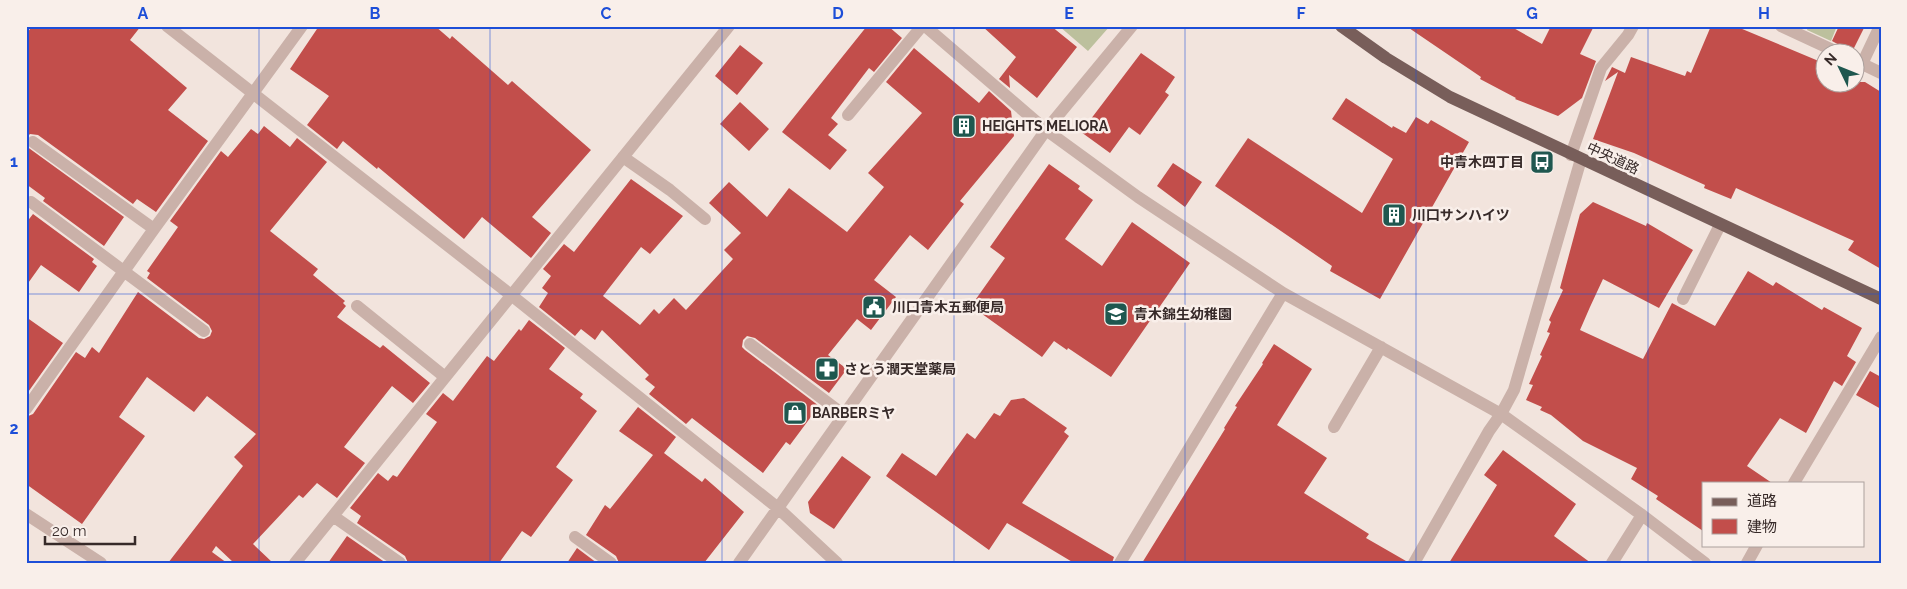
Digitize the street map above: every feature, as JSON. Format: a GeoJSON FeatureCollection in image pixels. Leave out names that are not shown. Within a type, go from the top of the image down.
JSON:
{"type":"FeatureCollection","features":[{"type":"Feature","properties":{"kind":"main road","name":"中央道路"},"geometry":{"type":"LineString","coordinates":[[1341,26],[1386,58],[1450,97],[1881,299]]}},
{"type":"Feature","properties":{"kind":"street"},"geometry":{"type":"LineString","coordinates":[[167,26],[512,295],[778,508],[837,563]]}},
{"type":"Feature","properties":{"kind":"street"},"geometry":{"type":"LineString","coordinates":[[26,409],[154,229],[255,94],[302,26]]}},
{"type":"Feature","properties":{"kind":"street"},"geometry":{"type":"LineString","coordinates":[[295,563],[729,26]]}},
{"type":"Feature","properties":{"kind":"street"},"geometry":{"type":"LineString","coordinates":[[848,115],[923,26],[1046,130],[1138,197],[1283,294],[1502,414],[1705,563]]}},
{"type":"Feature","properties":{"kind":"street"},"geometry":{"type":"LineString","coordinates":[[739,563],[1046,130],[1132,26]]}},
{"type":"Feature","properties":{"kind":"street"},"geometry":{"type":"LineString","coordinates":[[1414,563],[1489,431],[1502,414],[1514,390],[1601,68],[1628,35],[1632,26]]}},
{"type":"Feature","properties":{"kind":"street"},"geometry":{"type":"LineString","coordinates":[[1780,26],[1815,42]]}},
{"type":"Feature","properties":{"kind":"street"},"geometry":{"type":"LineString","coordinates":[[1864,52],[1880,26]]}},
{"type":"Feature","properties":{"kind":"street"},"geometry":{"type":"LineString","coordinates":[[1864,65],[1881,73]]}},
{"type":"Feature","properties":{"kind":"street"},"geometry":{"type":"LineString","coordinates":[[33,142],[154,229]]}},
{"type":"Feature","properties":{"kind":"street"},"geometry":{"type":"LineString","coordinates":[[623,157],[670,190],[705,219]]}},
{"type":"Feature","properties":{"kind":"street"},"geometry":{"type":"LineString","coordinates":[[31,202],[204,331]]}},
{"type":"Feature","properties":{"kind":"street"},"geometry":{"type":"LineString","coordinates":[[1682,299],[1720,225]]}},
{"type":"Feature","properties":{"kind":"street"},"geometry":{"type":"LineString","coordinates":[[1120,563],[1283,294]]}},
{"type":"Feature","properties":{"kind":"street"},"geometry":{"type":"LineString","coordinates":[[357,306],[446,376]]}},
{"type":"Feature","properties":{"kind":"street"},"geometry":{"type":"LineString","coordinates":[[1795,482],[1881,337]]}},
{"type":"Feature","properties":{"kind":"street"},"geometry":{"type":"LineString","coordinates":[[750,344],[844,416]]}},
{"type":"Feature","properties":{"kind":"street"},"geometry":{"type":"LineString","coordinates":[[1334,427],[1381,348]]}},
{"type":"Feature","properties":{"kind":"street"},"geometry":{"type":"LineString","coordinates":[[26,514],[101,563]]}},
{"type":"Feature","properties":{"kind":"street"},"geometry":{"type":"LineString","coordinates":[[1612,563],[1642,515]]}},
{"type":"Feature","properties":{"kind":"street"},"geometry":{"type":"LineString","coordinates":[[333,516],[400,563]]}},
{"type":"Feature","properties":{"kind":"street"},"geometry":{"type":"LineString","coordinates":[[575,537],[611,563]]}},
{"type":"Feature","properties":{"kind":"street"},"geometry":{"type":"LineString","coordinates":[[1746,563],[1756,546]]}},
{"type":"Feature","properties":{"kind":"green space"},"geometry":{"type":"Polygon","coordinates":[[[1059,26],[1110,26],[1088,51],[1059,26]]]}},
{"type":"Feature","properties":{"kind":"green space"},"geometry":{"type":"Polygon","coordinates":[[[1808,26],[1837,26],[1831,41],[1807,30],[1808,26]]]}},
{"type":"Feature","properties":{"kind":"building"},"geometry":{"type":"Polygon","coordinates":[[[32,26],[141,26],[130,40],[187,88],[168,110],[208,141],[156,212],[137,199],[133,204],[38,135],[30,134],[26,138],[26,35],[32,26]]]}},
{"type":"Feature","properties":{"kind":"building"},"geometry":{"type":"Polygon","coordinates":[[[319,26],[435,26],[450,39],[452,36],[508,85],[512,81],[591,150],[532,217],[551,233],[531,258],[482,217],[464,239],[378,167],[377,169],[343,141],[337,149],[307,125],[329,96],[290,69],[319,26]]]}},
{"type":"Feature","properties":{"kind":"building"},"geometry":{"type":"Polygon","coordinates":[[[867,26],[888,26],[902,38],[874,72],[869,68],[831,118],[838,124],[828,135],[847,150],[830,170],[782,132],[867,26]]]}},
{"type":"Feature","properties":{"kind":"building"},"geometry":{"type":"Polygon","coordinates":[[[982,26],[1051,26],[1077,47],[1037,98],[1009,75],[1010,88],[999,79],[1016,57],[982,26]]]}},
{"type":"Feature","properties":{"kind":"building"},"geometry":{"type":"Polygon","coordinates":[[[1406,26],[1510,26],[1542,44],[1551,26],[1594,26],[1580,54],[1596,61],[1582,98],[1558,116],[1515,99],[1480,79],[1481,77],[1406,26]]]}},
{"type":"Feature","properties":{"kind":"building"},"geometry":{"type":"Polygon","coordinates":[[[1711,26],[1735,26],[1814,59],[1814,92],[1864,92],[1865,82],[1881,92],[1881,269],[1848,250],[1854,241],[1736,188],[1731,199],[1704,188],[1705,185],[1634,153],[1593,139],[1618,72],[1605,81],[1612,67],[1625,73],[1631,57],[1685,76],[1687,71],[1691,73],[1711,26]]]}},
{"type":"Feature","properties":{"kind":"building"},"geometry":{"type":"Polygon","coordinates":[[[1839,26],[1865,26],[1857,42],[1832,41],[1839,26]]]}},
{"type":"Feature","properties":{"kind":"building"},"geometry":{"type":"Polygon","coordinates":[[[740,45],[763,63],[737,95],[715,76],[740,45]]]}},
{"type":"Feature","properties":{"kind":"building"},"geometry":{"type":"Polygon","coordinates":[[[914,48],[979,103],[989,91],[1011,111],[1014,136],[960,201],[964,204],[928,250],[910,235],[874,280],[896,297],[871,330],[857,319],[828,355],[847,369],[829,393],[755,338],[747,336],[743,340],[742,347],[745,350],[819,406],[790,445],[786,442],[763,473],[692,418],[686,424],[649,394],[655,387],[645,379],[649,375],[602,330],[595,340],[581,329],[575,336],[539,307],[548,293],[542,288],[551,276],[543,269],[564,244],[574,252],[631,179],[683,216],[650,254],[641,247],[603,296],[640,325],[654,309],[659,314],[674,298],[686,310],[733,259],[724,250],[741,233],[709,203],[729,182],[767,217],[789,188],[847,232],[884,187],[868,173],[922,113],[886,82],[914,48]]]}},
{"type":"Feature","properties":{"kind":"building"},"geometry":{"type":"Polygon","coordinates":[[[1141,53],[1175,77],[1165,92],[1169,95],[1140,135],[1129,127],[1110,153],[1081,132],[1141,53]]]}},
{"type":"Feature","properties":{"kind":"building"},"geometry":{"type":"Polygon","coordinates":[[[1346,98],[1392,128],[1393,126],[1406,133],[1416,117],[1428,124],[1431,120],[1469,142],[1380,299],[1330,271],[1332,266],[1215,186],[1248,138],[1362,213],[1393,159],[1332,119],[1346,98]]]}},
{"type":"Feature","properties":{"kind":"building"},"geometry":{"type":"Polygon","coordinates":[[[740,102],[769,129],[749,151],[720,124],[740,102]]]}},
{"type":"Feature","properties":{"kind":"building"},"geometry":{"type":"Polygon","coordinates":[[[264,126],[290,147],[297,138],[327,162],[270,231],[318,269],[313,275],[345,301],[343,303],[346,306],[337,317],[380,348],[383,345],[430,383],[413,403],[392,386],[344,447],[365,463],[337,498],[317,483],[303,498],[299,495],[253,544],[273,563],[234,563],[216,546],[212,552],[227,563],[168,563],[243,466],[234,457],[256,434],[207,396],[194,412],[147,377],[119,417],[145,436],[82,524],[26,484],[26,417],[33,414],[76,352],[85,358],[92,347],[99,353],[138,292],[199,338],[204,339],[210,336],[212,331],[209,325],[147,278],[150,273],[147,271],[178,227],[170,221],[221,151],[228,157],[251,129],[258,134],[264,126]]]}},
{"type":"Feature","properties":{"kind":"building"},"geometry":{"type":"Polygon","coordinates":[[[26,146],[124,217],[104,246],[43,201],[45,198],[26,184],[26,146]]]}},
{"type":"Feature","properties":{"kind":"building"},"geometry":{"type":"Polygon","coordinates":[[[1173,163],[1202,182],[1185,207],[1157,186],[1173,163]]]}},
{"type":"Feature","properties":{"kind":"building"},"geometry":{"type":"Polygon","coordinates":[[[1049,164],[1080,186],[1078,189],[1093,200],[1065,239],[1102,266],[1132,222],[1190,263],[1111,377],[1068,348],[1067,350],[1054,341],[1042,357],[971,306],[1005,258],[990,247],[1049,164]]]}},
{"type":"Feature","properties":{"kind":"building"},"geometry":{"type":"Polygon","coordinates":[[[1593,202],[1646,226],[1647,223],[1693,250],[1659,308],[1603,279],[1580,330],[1643,359],[1672,303],[1715,326],[1748,271],[1773,286],[1776,282],[1822,310],[1824,307],[1862,328],[1847,356],[1856,362],[1842,386],[1834,381],[1806,433],[1780,418],[1747,466],[1771,482],[1702,482],[1702,530],[1656,499],[1658,496],[1631,479],[1637,468],[1583,441],[1551,415],[1540,410],[1542,407],[1526,400],[1533,385],[1529,384],[1550,333],[1547,332],[1551,322],[1549,320],[1563,290],[1560,288],[1580,214],[1593,202]]]}},
{"type":"Feature","properties":{"kind":"building"},"geometry":{"type":"Polygon","coordinates":[[[33,214],[94,259],[92,262],[97,266],[79,292],[41,265],[26,286],[26,223],[33,214]]]}},
{"type":"Feature","properties":{"kind":"building"},"geometry":{"type":"Polygon","coordinates":[[[26,317],[63,343],[26,395],[26,317]]]}},
{"type":"Feature","properties":{"kind":"building"},"geometry":{"type":"Polygon","coordinates":[[[529,320],[565,348],[549,369],[583,394],[580,398],[597,411],[556,467],[573,480],[531,537],[522,531],[499,563],[408,563],[405,556],[357,523],[361,516],[350,508],[378,473],[388,481],[393,475],[397,477],[437,422],[426,414],[443,393],[453,401],[487,356],[494,361],[519,329],[521,331],[529,320]]]}},
{"type":"Feature","properties":{"kind":"building"},"geometry":{"type":"Polygon","coordinates":[[[1274,344],[1312,369],[1277,425],[1327,458],[1304,493],[1369,534],[1366,538],[1406,561],[1406,563],[1142,563],[1225,429],[1237,407],[1235,406],[1274,344]]]}},
{"type":"Feature","properties":{"kind":"building"},"geometry":{"type":"Polygon","coordinates":[[[1870,371],[1881,377],[1881,409],[1856,395],[1870,371]]]}},
{"type":"Feature","properties":{"kind":"building"},"geometry":{"type":"Polygon","coordinates":[[[1024,398],[1067,428],[1064,432],[1069,436],[1022,503],[1114,557],[1112,563],[1074,563],[1007,523],[989,550],[886,476],[902,453],[936,476],[967,433],[975,439],[994,413],[1000,416],[1011,400],[1024,398]]]}},
{"type":"Feature","properties":{"kind":"building"},"geometry":{"type":"Polygon","coordinates":[[[638,407],[676,437],[664,453],[702,482],[705,478],[744,512],[704,563],[619,563],[616,556],[586,535],[605,505],[610,509],[653,455],[619,431],[638,407]]]}},
{"type":"Feature","properties":{"kind":"building"},"geometry":{"type":"Polygon","coordinates":[[[1503,450],[1576,504],[1554,536],[1591,563],[1449,563],[1497,485],[1484,475],[1503,450]]]}},
{"type":"Feature","properties":{"kind":"building"},"geometry":{"type":"Polygon","coordinates":[[[842,456],[871,477],[834,529],[810,513],[808,502],[842,456]]]}},
{"type":"Feature","properties":{"kind":"building"},"geometry":{"type":"Polygon","coordinates":[[[347,536],[386,563],[328,563],[347,536]]]}},
{"type":"Feature","properties":{"kind":"building"},"geometry":{"type":"Polygon","coordinates":[[[577,548],[597,563],[567,563],[577,548]]]}},
{"type":"Feature","properties":{"kind":"place","name":"HEIGHTS MELIORA"},"geometry":{"type":"Point","coordinates":[964,126]}},
{"type":"Feature","properties":{"kind":"place","name":"中青木四丁目"},"geometry":{"type":"Point","coordinates":[1542,162]}},
{"type":"Feature","properties":{"kind":"place","name":"川口サンハイツ"},"geometry":{"type":"Point","coordinates":[1394,215]}},
{"type":"Feature","properties":{"kind":"place","name":"川口青木五郵便局"},"geometry":{"type":"Point","coordinates":[874,307]}},
{"type":"Feature","properties":{"kind":"place","name":"青木錦生幼稚園"},"geometry":{"type":"Point","coordinates":[1116,314]}},
{"type":"Feature","properties":{"kind":"place","name":"さとう潤天堂薬局"},"geometry":{"type":"Point","coordinates":[827,369]}},
{"type":"Feature","properties":{"kind":"place","name":"BARBERミヤ"},"geometry":{"type":"Point","coordinates":[795,413]}}]}
